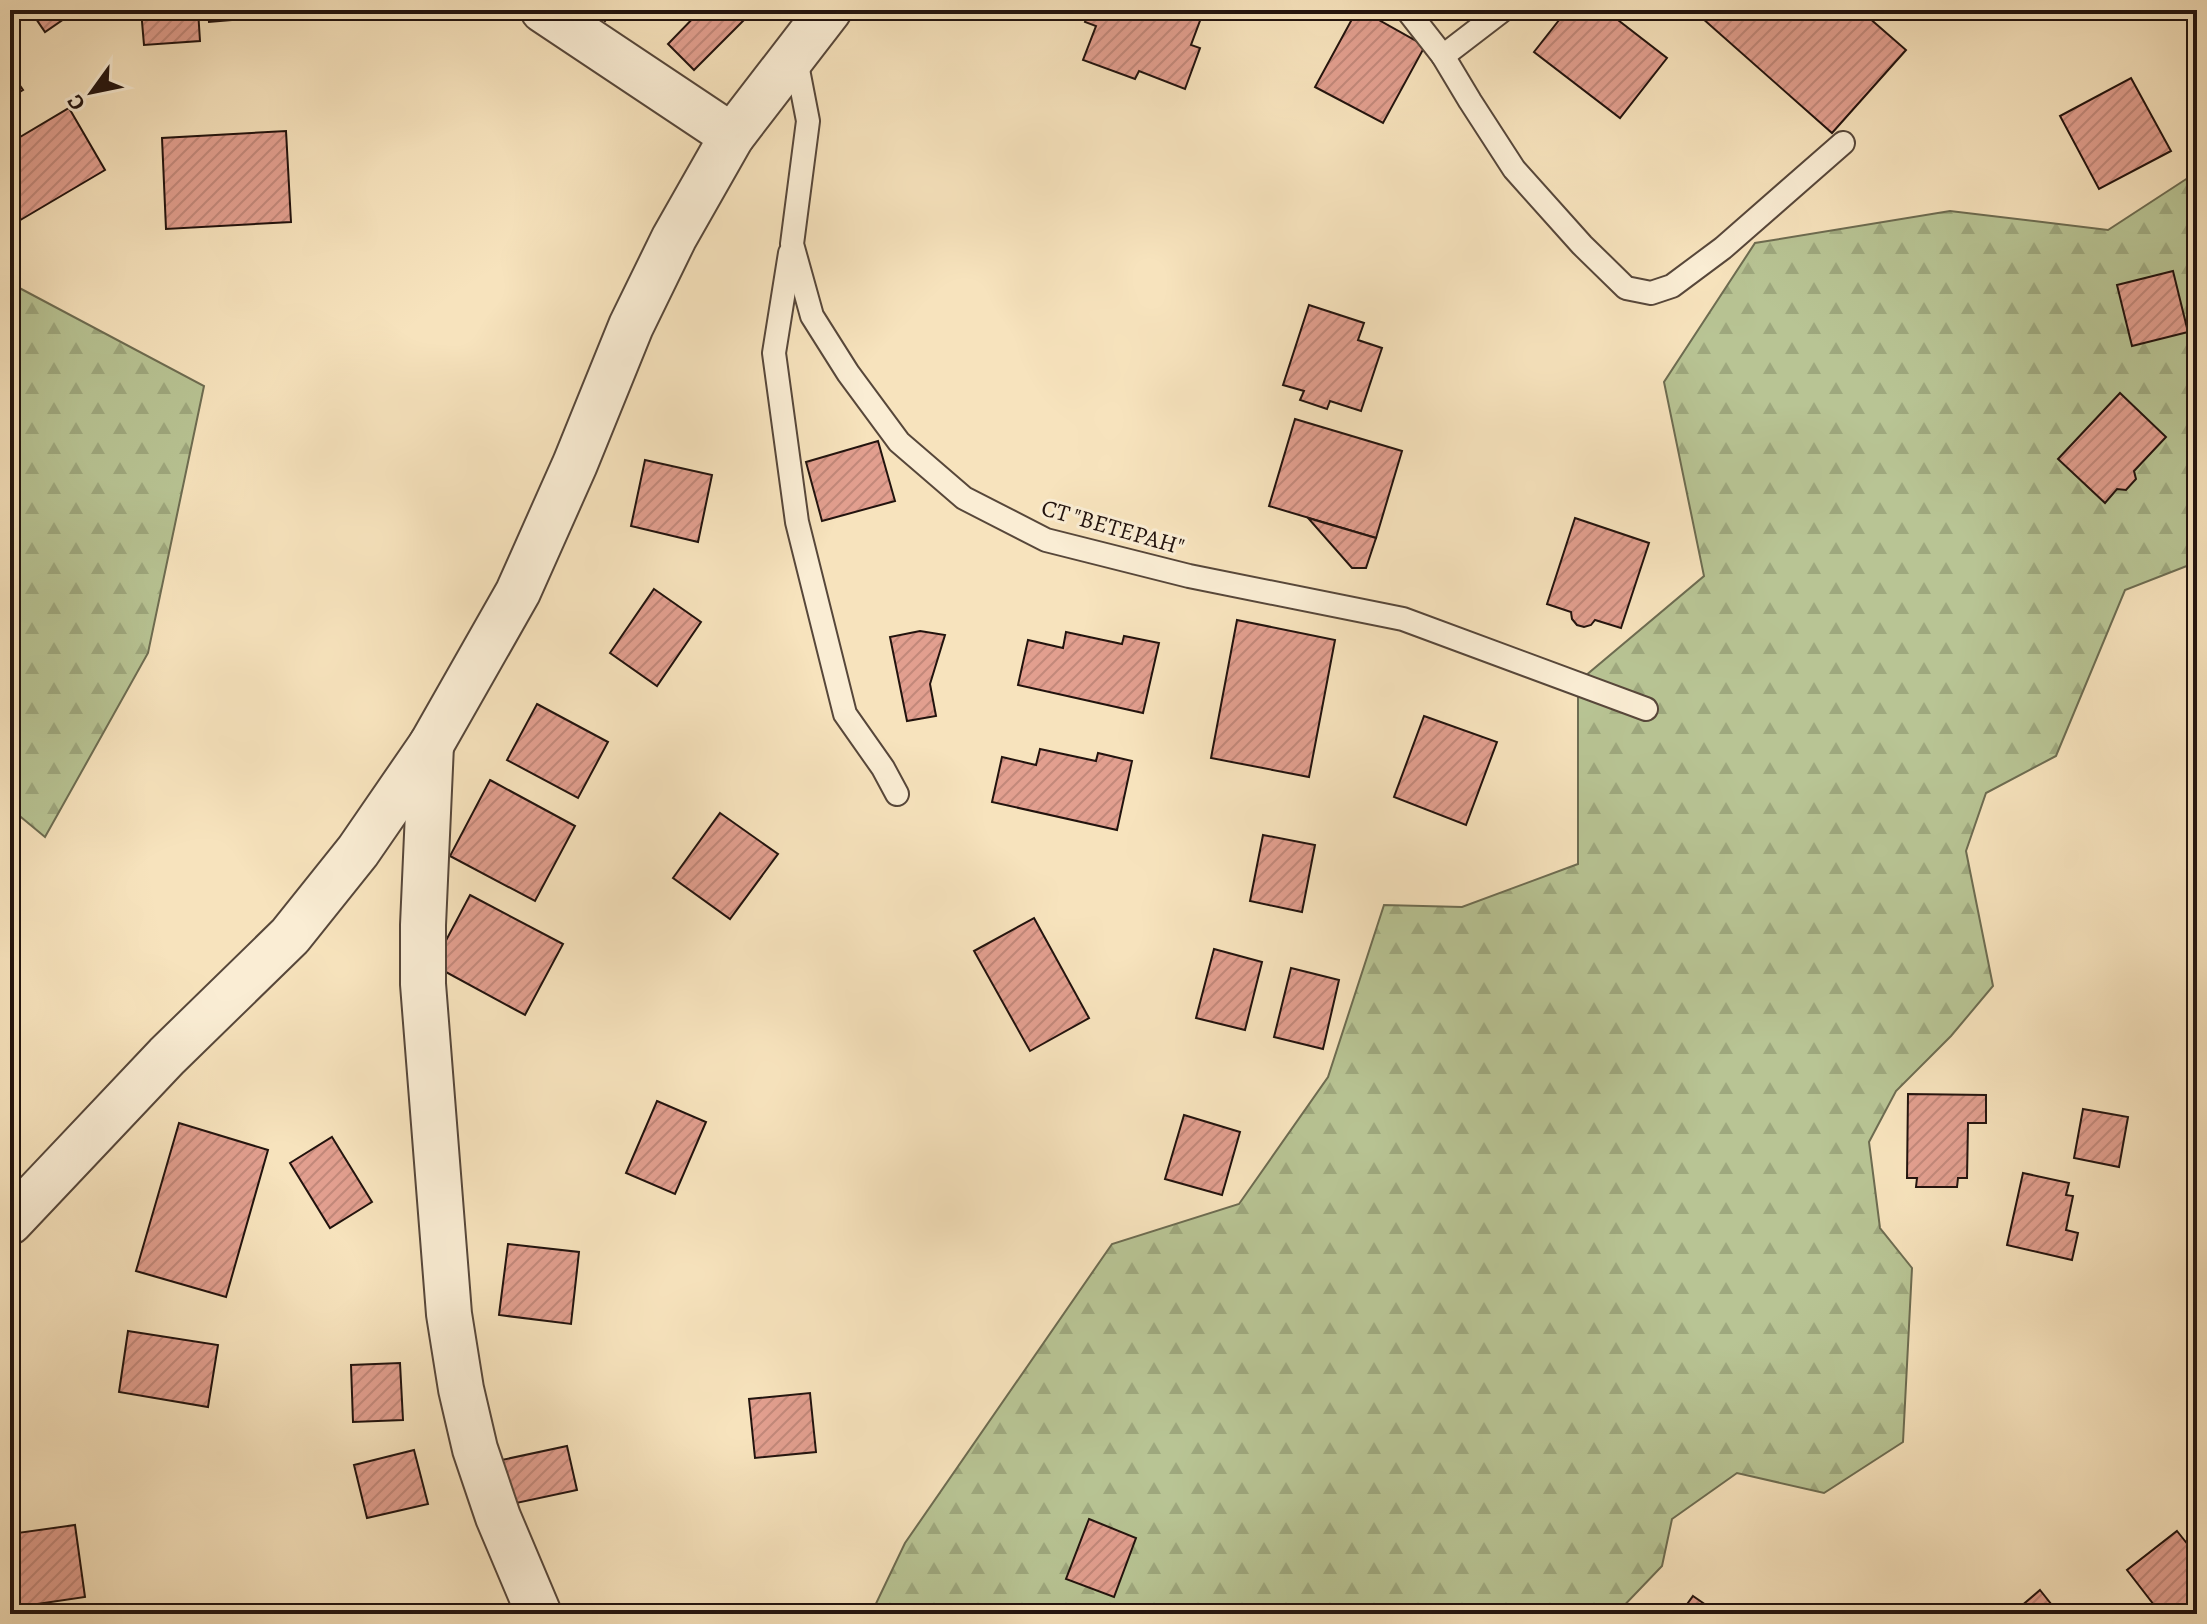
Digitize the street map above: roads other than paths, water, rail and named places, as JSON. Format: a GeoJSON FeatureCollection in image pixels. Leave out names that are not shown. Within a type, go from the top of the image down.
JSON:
{"type":"FeatureCollection","features":[{"type":"Feature","properties":{"kind":"street"},"geometry":{"type":"LineString","coordinates":[[543,10],[732,136]]}},
{"type":"Feature","properties":{"kind":"street"},"geometry":{"type":"LineString","coordinates":[[10,1222],[167,1056],[290,936],[358,851],[431,745],[518,592],[575,464],[631,326],[674,238],[732,136],[829,10]]}},
{"type":"Feature","properties":{"kind":"street"},"geometry":{"type":"LineString","coordinates":[[431,745],[423,912],[423,984],[449,1314],[461,1389],[475,1449],[498,1517],[539,1614]]}},
{"type":"Feature","properties":{"kind":"lane"},"geometry":{"type":"LineString","coordinates":[[1407,10],[1443,56],[1514,169],[1582,245],[1626,288],[1651,293],[1672,286],[1723,248],[1843,143]]}},
{"type":"Feature","properties":{"kind":"lane"},"geometry":{"type":"LineString","coordinates":[[1443,56],[1503,10]]}},
{"type":"Feature","properties":{"kind":"lane","name":"СТ \"ВЕТЕРАН\""},"geometry":{"type":"LineString","coordinates":[[794,53],[808,121],[792,244],[812,316],[848,373],[899,442],[964,498],[1046,540],[1189,576],[1403,619],[1646,709]]}},
{"type":"Feature","properties":{"kind":"lane"},"geometry":{"type":"LineString","coordinates":[[792,244],[774,353],[797,522],[845,714],[883,768],[897,794]]}}]}
